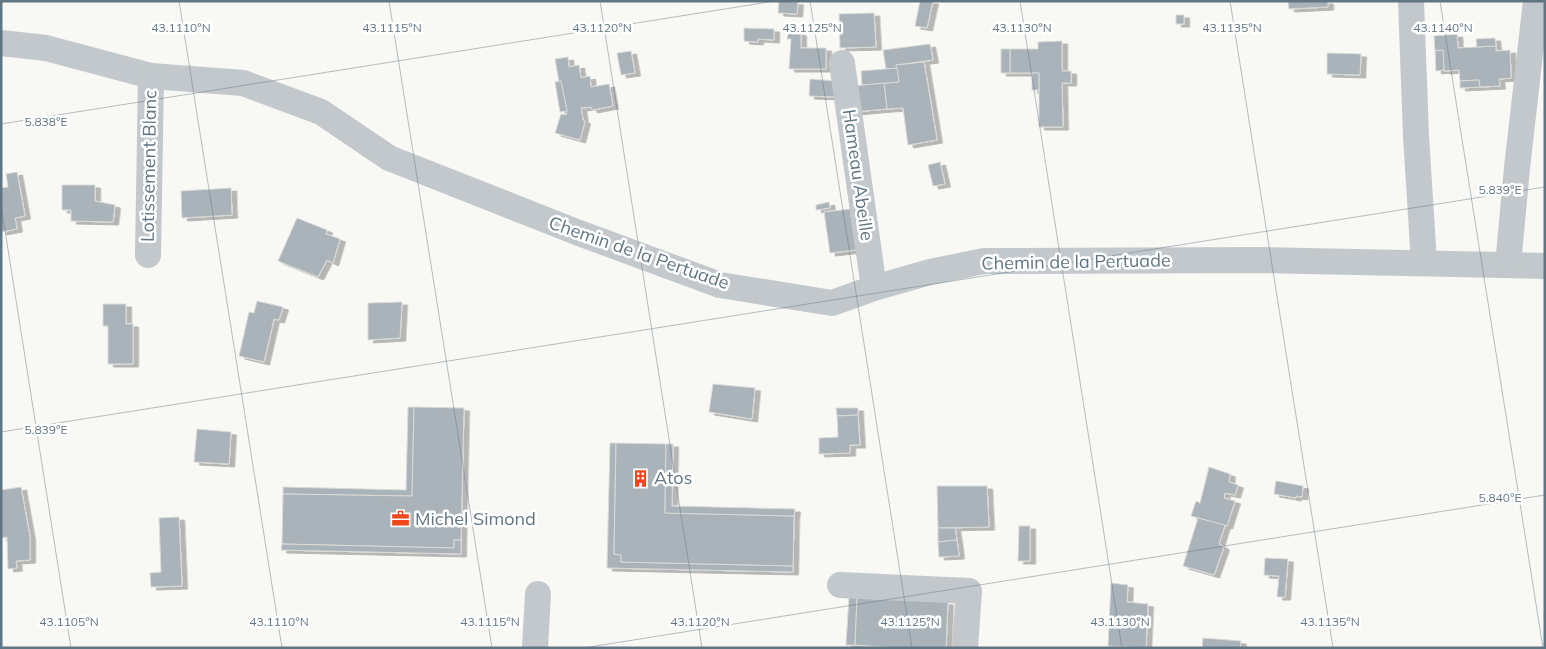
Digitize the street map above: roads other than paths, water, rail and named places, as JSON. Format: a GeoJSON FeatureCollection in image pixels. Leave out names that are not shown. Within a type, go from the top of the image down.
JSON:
{"type":"FeatureCollection","features":[{"type":"Feature","properties":{"kind":"street"},"geometry":{"type":"LineString","coordinates":[[1411,1],[1416,136],[1424,263]]}},
{"type":"Feature","properties":{"kind":"street"},"geometry":{"type":"LineString","coordinates":[[1508,265],[1536,1]]}},
{"type":"Feature","properties":{"kind":"street","name":"Chemin de la Pertuade"},"geometry":{"type":"LineString","coordinates":[[1,43],[46,48],[151,76],[243,84],[321,112],[389,158],[579,234],[720,285],[832,303],[874,288],[930,272],[984,261],[1262,260],[1545,266]]}},
{"type":"Feature","properties":{"kind":"street","name":"Hameau Abeille"},"geometry":{"type":"LineString","coordinates":[[842,63],[874,288]]}},
{"type":"Feature","properties":{"kind":"street","name":"Lotissement Blanc"},"geometry":{"type":"LineString","coordinates":[[148,255],[151,76]]}},
{"type":"Feature","properties":{"kind":"street"},"geometry":{"type":"LineString","coordinates":[[840,585],[969,591],[965,648]]}},
{"type":"Feature","properties":{"kind":"street"},"geometry":{"type":"LineString","coordinates":[[535,648],[538,594]]}},
{"type":"Feature","properties":{"kind":"place","name":"Atos"},"geometry":{"type":"Point","coordinates":[640,478]}},
{"type":"Feature","properties":{"kind":"place","name":"Michel Simond"},"geometry":{"type":"Point","coordinates":[401,519]}}]}
